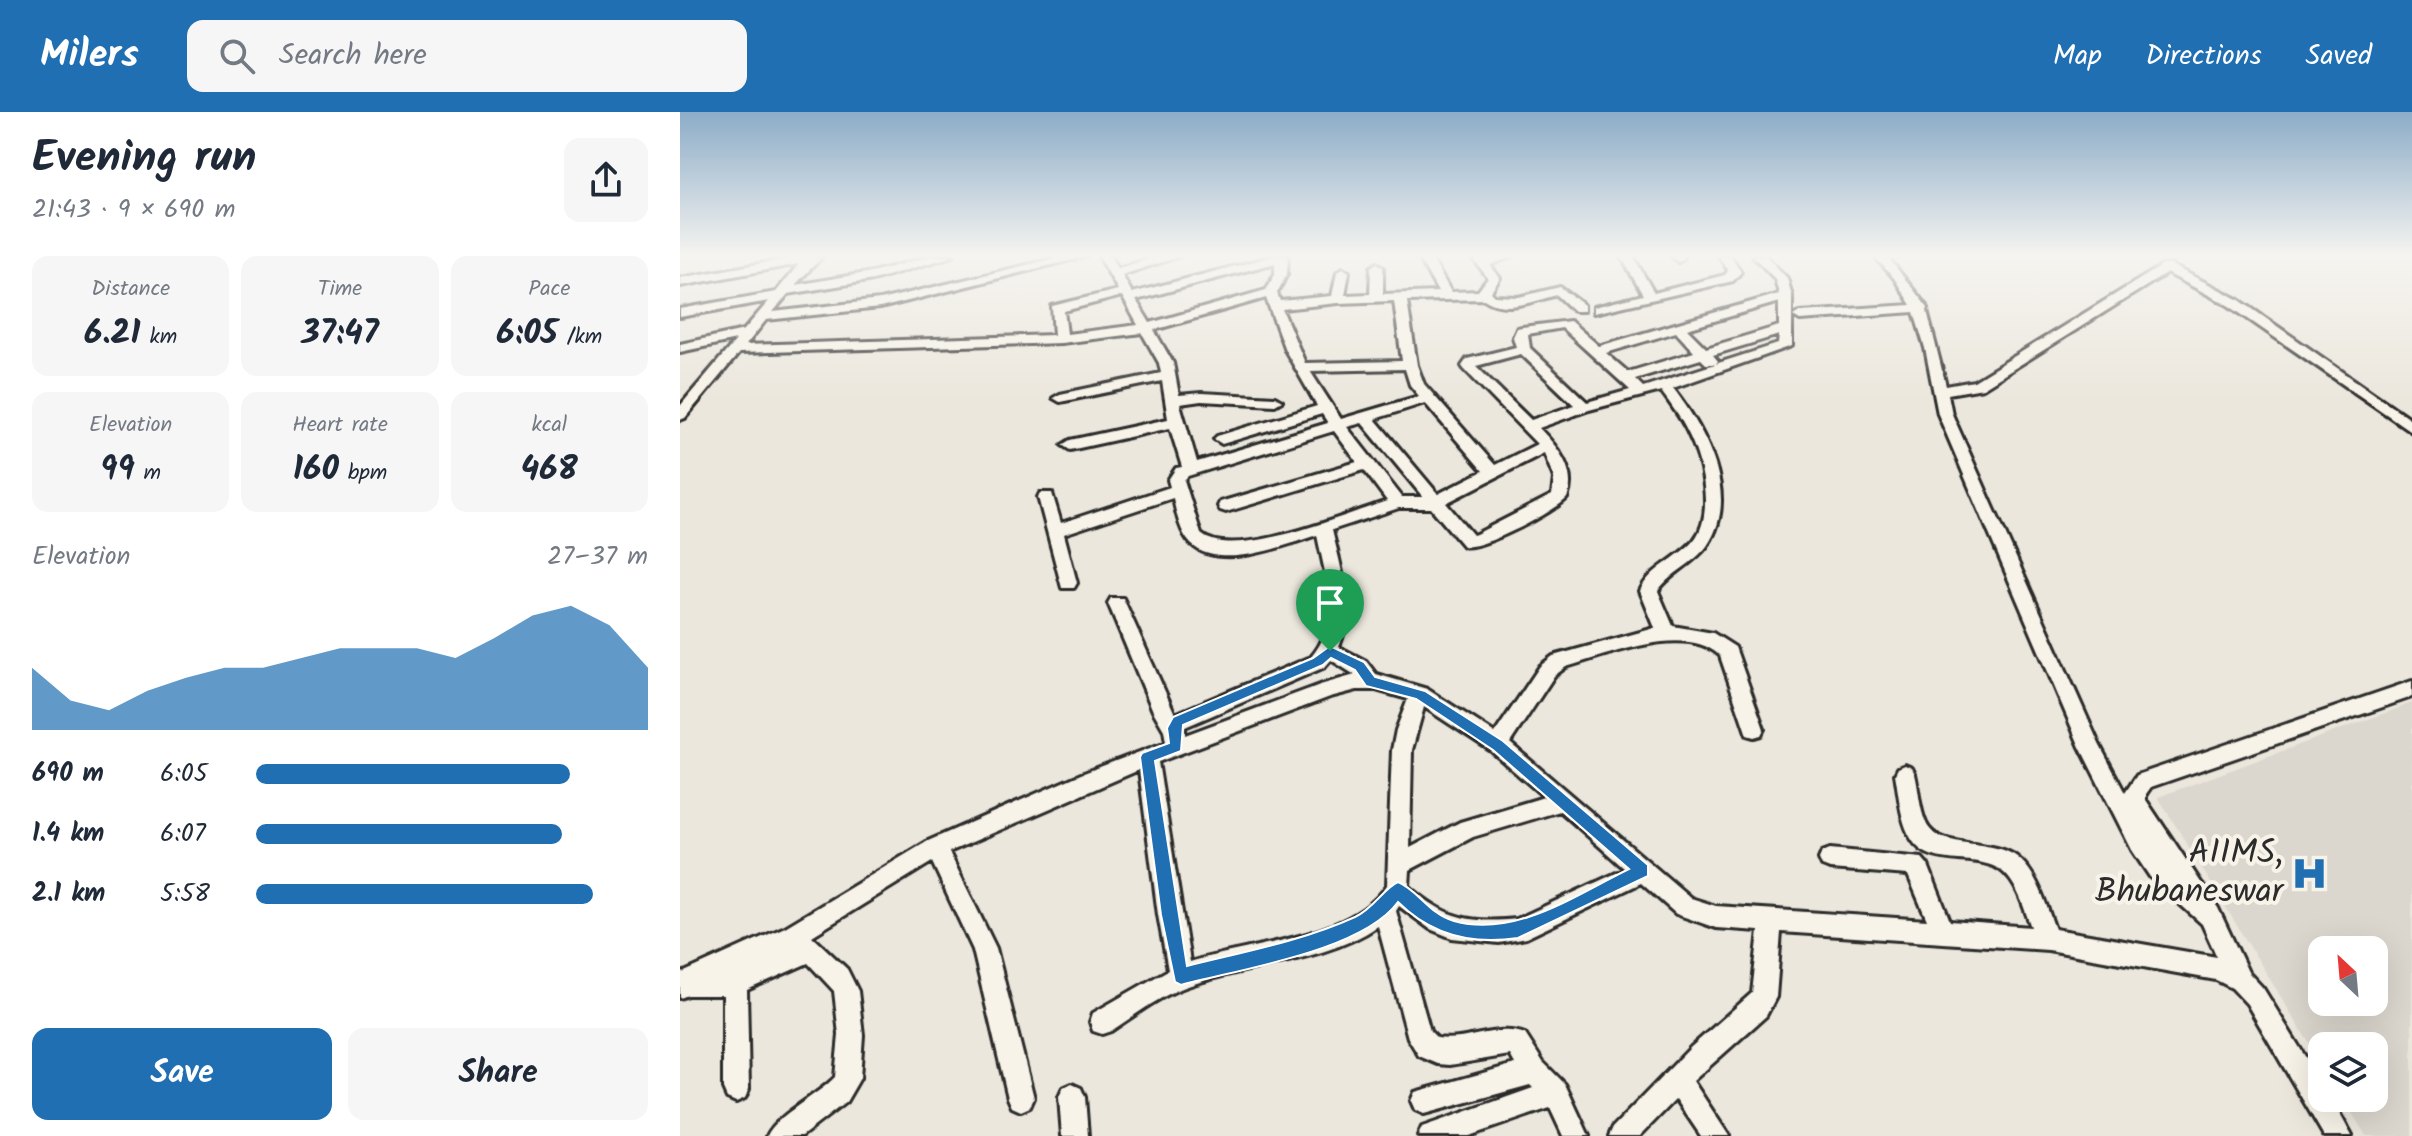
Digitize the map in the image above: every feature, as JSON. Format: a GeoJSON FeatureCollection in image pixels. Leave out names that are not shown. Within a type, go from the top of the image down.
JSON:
{"type":"FeatureCollection","features":[{"type":"Feature","properties":{"kind":"street"},"geometry":{"type":"LineString","coordinates":[[680,313],[727,304]]}},
{"type":"Feature","properties":{"kind":"street"},"geometry":{"type":"LineString","coordinates":[[680,415],[773,304]]}},
{"type":"Feature","properties":{"kind":"street"},"geometry":{"type":"LineString","coordinates":[[762,317],[881,304]]}},
{"type":"Feature","properties":{"kind":"street"},"geometry":{"type":"LineString","coordinates":[[1061,339],[1057,309],[1082,304]]}},
{"type":"Feature","properties":{"kind":"street"},"geometry":{"type":"LineString","coordinates":[[1131,304],[1166,363],[1176,422],[1191,469]]}},
{"type":"Feature","properties":{"kind":"street"},"geometry":{"type":"LineString","coordinates":[[734,349],[1061,339],[1147,328],[1256,304]]}},
{"type":"Feature","properties":{"kind":"street"},"geometry":{"type":"LineString","coordinates":[[1275,304],[1324,409],[1398,503]]}},
{"type":"Feature","properties":{"kind":"street"},"geometry":{"type":"LineString","coordinates":[[1401,304],[1410,365],[1417,385],[1492,472]]}},
{"type":"Feature","properties":{"kind":"street"},"geometry":{"type":"LineString","coordinates":[[1574,304],[1579,308]]}},
{"type":"Feature","properties":{"kind":"street"},"geometry":{"type":"LineString","coordinates":[[1599,310],[1623,304]]}},
{"type":"Feature","properties":{"kind":"street"},"geometry":{"type":"LineString","coordinates":[[1598,351],[1758,304]]}},
{"type":"Feature","properties":{"kind":"street"},"geometry":{"type":"LineString","coordinates":[[1529,426],[1785,346],[1786,304]]}},
{"type":"Feature","properties":{"kind":"street"},"geometry":{"type":"LineString","coordinates":[[1919,304],[1936,356],[1945,414],[2097,761],[2158,870],[2210,916]]}},
{"type":"Feature","properties":{"kind":"street"},"geometry":{"type":"LineString","coordinates":[[1940,391],[1978,385],[2109,304]]}},
{"type":"Feature","properties":{"kind":"street"},"geometry":{"type":"LineString","coordinates":[[2236,304],[2412,427]]}},
{"type":"Feature","properties":{"kind":"street"},"geometry":{"type":"LineString","coordinates":[[1800,316],[1922,308]]}},
{"type":"Feature","properties":{"kind":"street"},"geometry":{"type":"LineString","coordinates":[[1584,407],[1524,349],[1520,337],[1522,331],[1561,323],[1598,351],[1639,392]]}},
{"type":"Feature","properties":{"kind":"street"},"geometry":{"type":"LineString","coordinates":[[1677,326],[1719,368]]}},
{"type":"Feature","properties":{"kind":"street"},"geometry":{"type":"LineString","coordinates":[[1626,377],[1787,328]]}},
{"type":"Feature","properties":{"kind":"street"},"geometry":{"type":"LineString","coordinates":[[680,348],[748,333]]}},
{"type":"Feature","properties":{"kind":"street"},"geometry":{"type":"LineString","coordinates":[[1366,418],[1465,539],[1474,542],[1481,539],[1559,498],[1563,482],[1558,463],[1547,445],[1469,366],[1472,362],[1524,349]]}},
{"type":"Feature","properties":{"kind":"street"},"geometry":{"type":"LineString","coordinates":[[1303,367],[1410,365]]}},
{"type":"Feature","properties":{"kind":"street"},"geometry":{"type":"LineString","coordinates":[[1060,398],[1169,375]]}},
{"type":"Feature","properties":{"kind":"street"},"geometry":{"type":"LineString","coordinates":[[1663,632],[1664,625],[1649,591],[1652,584],[1701,543],[1708,529],[1711,504],[1710,475],[1698,437],[1664,386]]}},
{"type":"Feature","properties":{"kind":"street"},"geometry":{"type":"LineString","coordinates":[[1173,400],[1201,397],[1275,401]]}},
{"type":"Feature","properties":{"kind":"street"},"geometry":{"type":"LineString","coordinates":[[1427,398],[1179,475],[1178,490],[1193,535],[1200,542],[1250,549],[1398,503],[1435,502],[1547,445]]}},
{"type":"Feature","properties":{"kind":"street"},"geometry":{"type":"LineString","coordinates":[[1222,439],[1324,409]]}},
{"type":"Feature","properties":{"kind":"street"},"geometry":{"type":"LineString","coordinates":[[1070,445],[1176,422]]}},
{"type":"Feature","properties":{"kind":"street"},"geometry":{"type":"LineString","coordinates":[[1226,506],[1367,464]]}},
{"type":"Feature","properties":{"kind":"street"},"geometry":{"type":"LineString","coordinates":[[1055,531],[1178,490]]}},
{"type":"Feature","properties":{"kind":"street"},"geometry":{"type":"LineString","coordinates":[[1046,497],[1068,583]]}},
{"type":"Feature","properties":{"kind":"street"},"geometry":{"type":"LineString","coordinates":[[1175,737],[1190,715],[1324,656],[1336,637],[1336,596],[1323,527]]}},
{"type":"Feature","properties":{"kind":"street"},"geometry":{"type":"LineString","coordinates":[[1117,603],[1175,737]]}},
{"type":"Feature","properties":{"kind":"street"},"geometry":{"type":"LineString","coordinates":[[1498,745],[1541,679],[1560,661],[1663,632],[1713,640],[1722,645],[1728,652],[1754,729]]}},
{"type":"Feature","properties":{"kind":"street"},"geometry":{"type":"LineString","coordinates":[[1324,656],[1359,666],[1371,682]]}},
{"type":"Feature","properties":{"kind":"street"},"geometry":{"type":"LineString","coordinates":[[1324,656],[1331,689]]}},
{"type":"Feature","properties":{"kind":"street"},"geometry":{"type":"LineString","coordinates":[[683,985],[735,983],[801,943],[936,848],[1147,757],[1175,737],[1331,689],[1371,682],[1420,695],[1498,745],[1684,906],[1696,912],[1716,917],[2048,939],[2219,969],[2240,980]]}},
{"type":"Feature","properties":{"kind":"street"},"geometry":{"type":"LineString","coordinates":[[2339,1136],[2255,996],[2240,980],[2210,916],[2136,802],[2135,792],[2144,781],[2412,689]]}},
{"type":"Feature","properties":{"kind":"street"},"geometry":{"type":"LineString","coordinates":[[1420,695],[1407,724],[1398,865],[1391,899],[1420,1038],[1425,1047],[1433,1052],[1516,1043],[1534,1071],[1556,1093],[1576,1136]]}},
{"type":"Feature","properties":{"kind":"street"},"geometry":{"type":"LineString","coordinates":[[1147,757],[1169,915],[1181,976]]}},
{"type":"Feature","properties":{"kind":"street"},"geometry":{"type":"LineString","coordinates":[[1905,774],[1918,831],[1924,840],[1937,846],[1989,855],[2011,864],[2048,939]]}},
{"type":"Feature","properties":{"kind":"street"},"geometry":{"type":"LineString","coordinates":[[1398,865],[1468,829],[1563,801]]}},
{"type":"Feature","properties":{"kind":"street"},"geometry":{"type":"LineString","coordinates":[[936,848],[984,948],[1021,1098]]}},
{"type":"Feature","properties":{"kind":"street"},"geometry":{"type":"LineString","coordinates":[[1830,859],[1914,865],[1920,872],[1943,932]]}},
{"type":"Feature","properties":{"kind":"street"},"geometry":{"type":"LineString","coordinates":[[1391,899],[1451,928],[1496,934],[1518,930],[1643,871]]}},
{"type":"Feature","properties":{"kind":"street"},"geometry":{"type":"LineString","coordinates":[[1102,1022],[1181,976],[1324,939],[1366,920],[1391,899]]}},
{"type":"Feature","properties":{"kind":"street"},"geometry":{"type":"LineString","coordinates":[[1622,1136],[1764,997],[1771,921]]}},
{"type":"Feature","properties":{"kind":"street"},"geometry":{"type":"LineString","coordinates":[[683,985],[801,943]]}},
{"type":"Feature","properties":{"kind":"street"},"geometry":{"type":"LineString","coordinates":[[780,1136],[832,1098],[846,1084],[851,1069],[849,1002],[842,982],[801,943]]}},
{"type":"Feature","properties":{"kind":"street"},"geometry":{"type":"LineString","coordinates":[[735,983],[736,1089]]}},
{"type":"Feature","properties":{"kind":"street"},"geometry":{"type":"LineString","coordinates":[[1424,1101],[1534,1071]]}},
{"type":"Feature","properties":{"kind":"street"},"geometry":{"type":"LineString","coordinates":[[1677,1079],[1716,1136]]}},
{"type":"Feature","properties":{"kind":"street"},"geometry":{"type":"LineString","coordinates":[[1431,1136],[1556,1093]]}},
{"type":"Feature","properties":{"kind":"street"},"geometry":{"type":"LineString","coordinates":[[1072,1097],[1075,1136]]}},
{"type":"Feature","properties":{"kind":"shaded area","name":"AIIMS, Bhubaneswar"},"geometry":{"type":"Polygon","coordinates":[[[2412,703],[2412,1136],[2366,1136],[2351,1112],[2388,1112],[2388,1032],[2308,1032],[2308,1041],[2158,797],[2412,703]]]}},
{"type":"Feature","properties":{"kind":"place","name":"AIIMS, Bhubaneswar"},"geometry":{"type":"Point","coordinates":[2309,874]}},
{"type":"Feature","properties":{"kind":"route"},"geometry":{"type":"LineString","coordinates":[[1330,651],[1359,666],[1371,682],[1420,695],[1498,745],[1643,871],[1518,930],[1496,934],[1469,932],[1434,921],[1398,890],[1384,908],[1345,931],[1181,976],[1169,915],[1147,757],[1176,746],[1174,728],[1178,721],[1318,662],[1330,651]]}}]}
